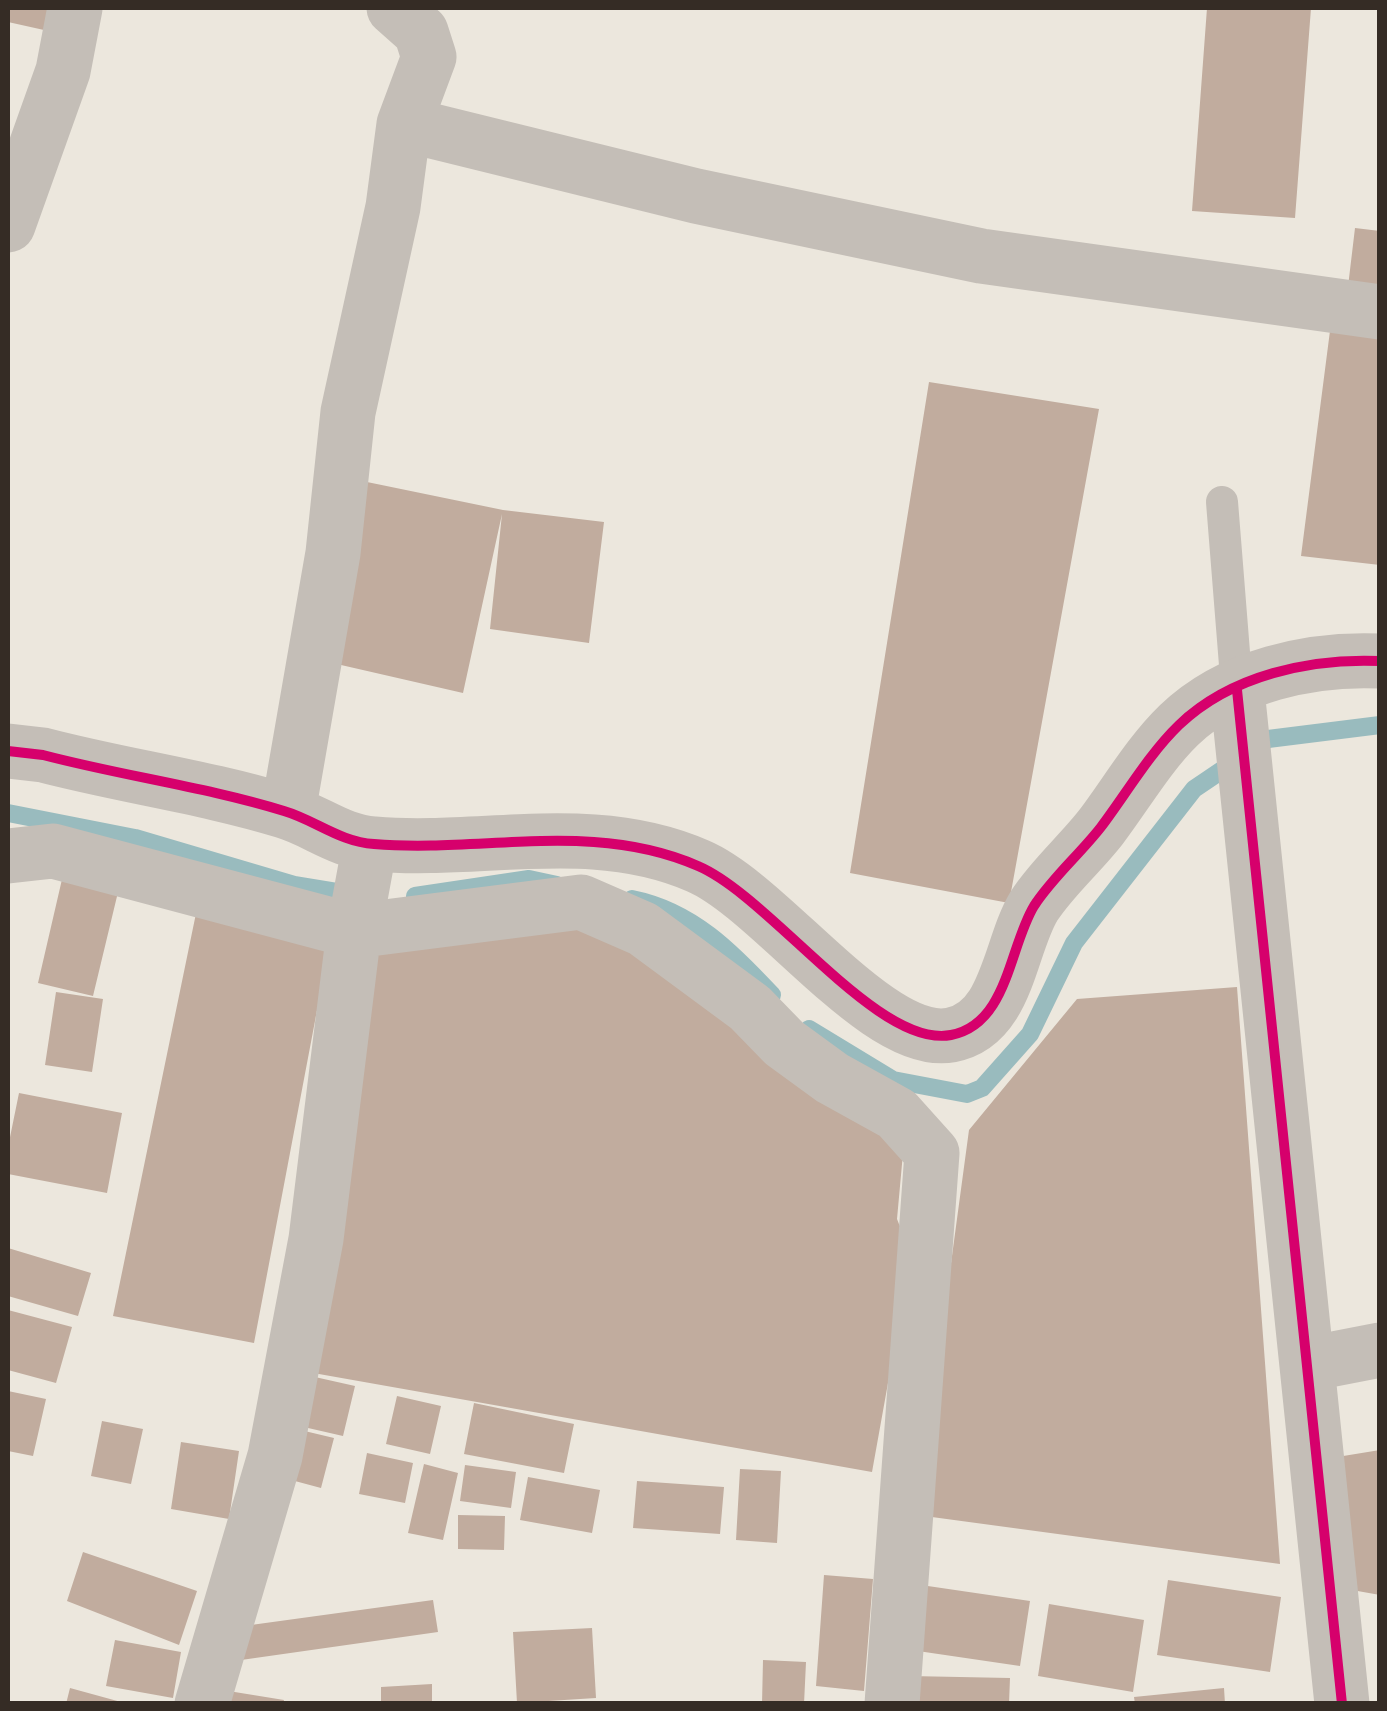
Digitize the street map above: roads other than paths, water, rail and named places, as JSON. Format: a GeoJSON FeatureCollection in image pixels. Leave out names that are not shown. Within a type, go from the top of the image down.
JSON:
{"type":"FeatureCollection","features":[{"type":"Feature","properties":{"kind":"street"},"geometry":{"type":"LineString","coordinates":[[8,224],[62,71],[75,8]]}},
{"type":"Feature","properties":{"kind":"street"},"geometry":{"type":"LineString","coordinates":[[288,812],[333,553],[348,412],[393,207],[404,124],[428,57],[421,32],[394,8]]}},
{"type":"Feature","properties":{"kind":"street"},"geometry":{"type":"LineString","coordinates":[[404,124],[696,196],[981,256],[1380,312]]}},
{"type":"Feature","properties":{"kind":"street"},"geometry":{"type":"LineString","coordinates":[[363,884],[476,846],[550,838],[600,840],[652,850],[700,866],[752,900],[884,1018],[914,1032],[952,1035],[975,1026],[993,1004],[1034,906],[1180,724],[1240,712],[1290,666],[1380,661]]}},
{"type":"Feature","properties":{"kind":"street"},"geometry":{"type":"LineString","coordinates":[[1240,712],[1342,1704]]}},
{"type":"Feature","properties":{"kind":"street"},"geometry":{"type":"LineString","coordinates":[[8,751],[43,755],[288,812],[341,837],[363,884],[316,1239],[275,1456],[202,1704]]}},
{"type":"Feature","properties":{"kind":"street"},"geometry":{"type":"LineString","coordinates":[[8,856],[54,851],[363,884],[581,902],[657,939],[750,1008],[784,1043],[897,1114],[932,1153],[892,1704]]}},
{"type":"Feature","properties":{"kind":"street"},"geometry":{"type":"LineString","coordinates":[[1308,1364],[1380,1350]]}},
{"type":"Feature","properties":{"kind":"lane"},"geometry":{"type":"LineString","coordinates":[[1222,502],[1240,712]]}},
{"type":"Feature","properties":{"kind":"waterway"},"geometry":{"type":"LineString","coordinates":[[809,1029],[893,1080],[967,1094],[982,1088],[1030,1034],[1074,943],[1194,789],[1268,739],[1380,725]]}},
{"type":"Feature","properties":{"kind":"waterway"},"geometry":{"type":"LineString","coordinates":[[8,813],[135,838],[294,885],[355,895]]}},
{"type":"Feature","properties":{"kind":"waterway"},"geometry":{"type":"LineString","coordinates":[[415,896],[529,879],[557,885]]}},
{"type":"Feature","properties":{"kind":"waterway"},"geometry":{"type":"LineString","coordinates":[[632,899],[674,913],[710,935],[772,995]]}}]}
